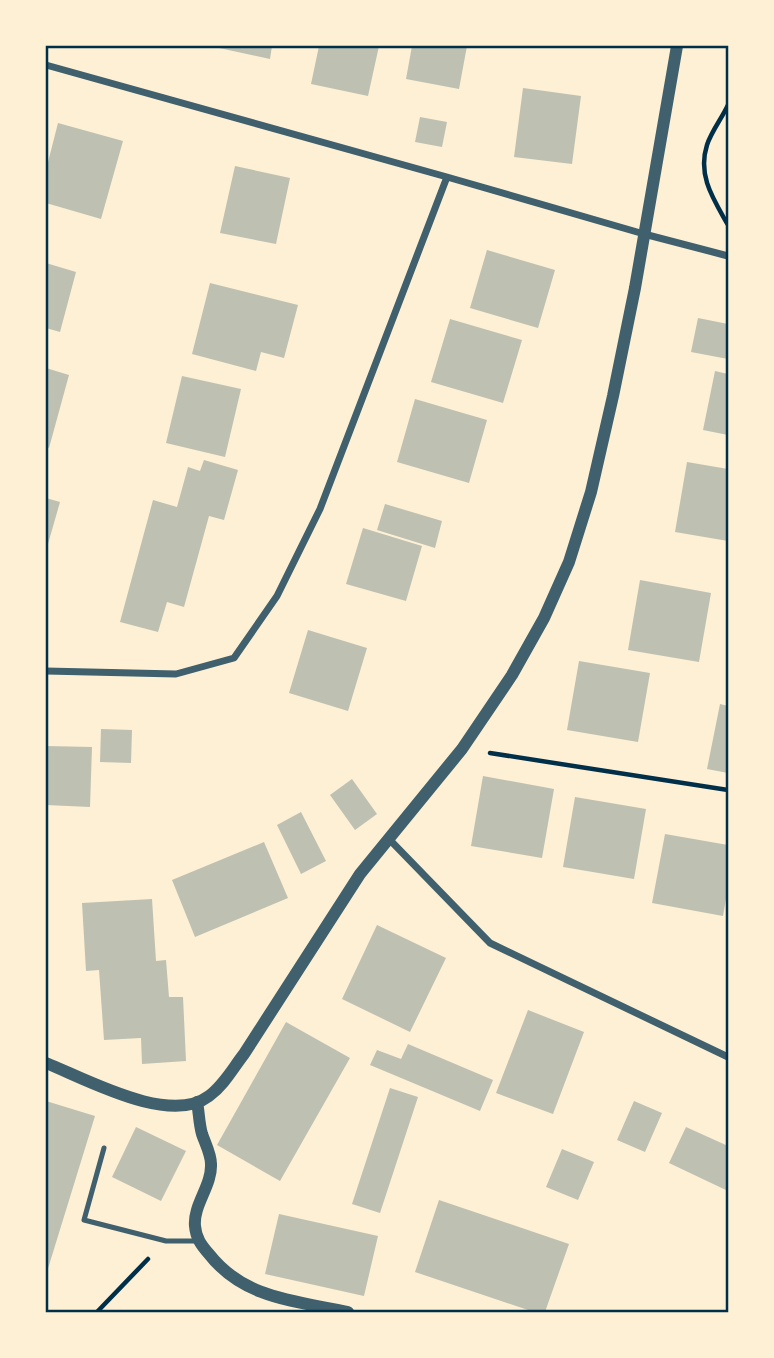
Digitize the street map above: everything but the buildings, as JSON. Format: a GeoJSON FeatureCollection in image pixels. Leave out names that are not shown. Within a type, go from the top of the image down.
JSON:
{"type":"FeatureCollection","features":[{"type":"Feature","properties":{"kind":"street"},"geometry":{"type":"LineString","coordinates":[[46,1063],[154,1104],[179,1106],[208,1097],[224,1082],[360,874],[461,749],[512,675],[544,618],[569,562],[591,492],[613,396],[677,46]]}},
{"type":"Feature","properties":{"kind":"street"},"geometry":{"type":"LineString","coordinates":[[46,65],[729,256]]}},
{"type":"Feature","properties":{"kind":"street"},"geometry":{"type":"LineString","coordinates":[[46,671],[176,674],[234,658],[277,596],[320,509],[447,177]]}},
{"type":"Feature","properties":{"kind":"street"},"geometry":{"type":"LineString","coordinates":[[389,839],[490,943],[729,1057]]}},
{"type":"Feature","properties":{"kind":"street"},"geometry":{"type":"LineString","coordinates":[[197,1102],[201,1131],[211,1163],[209,1180],[194,1223],[198,1241],[230,1276],[256,1292],[348,1312]]}},
{"type":"Feature","properties":{"kind":"lane"},"geometry":{"type":"LineString","coordinates":[[104,1149],[84,1220],[166,1241],[198,1241]]}},
{"type":"Feature","properties":{"kind":"path"},"geometry":{"type":"LineString","coordinates":[[729,105],[706,146],[704,173],[708,190],[729,225]]}},
{"type":"Feature","properties":{"kind":"path"},"geometry":{"type":"LineString","coordinates":[[461,749],[729,790]]}},
{"type":"Feature","properties":{"kind":"path"},"geometry":{"type":"LineString","coordinates":[[97,1312],[166,1241]]}}]}
